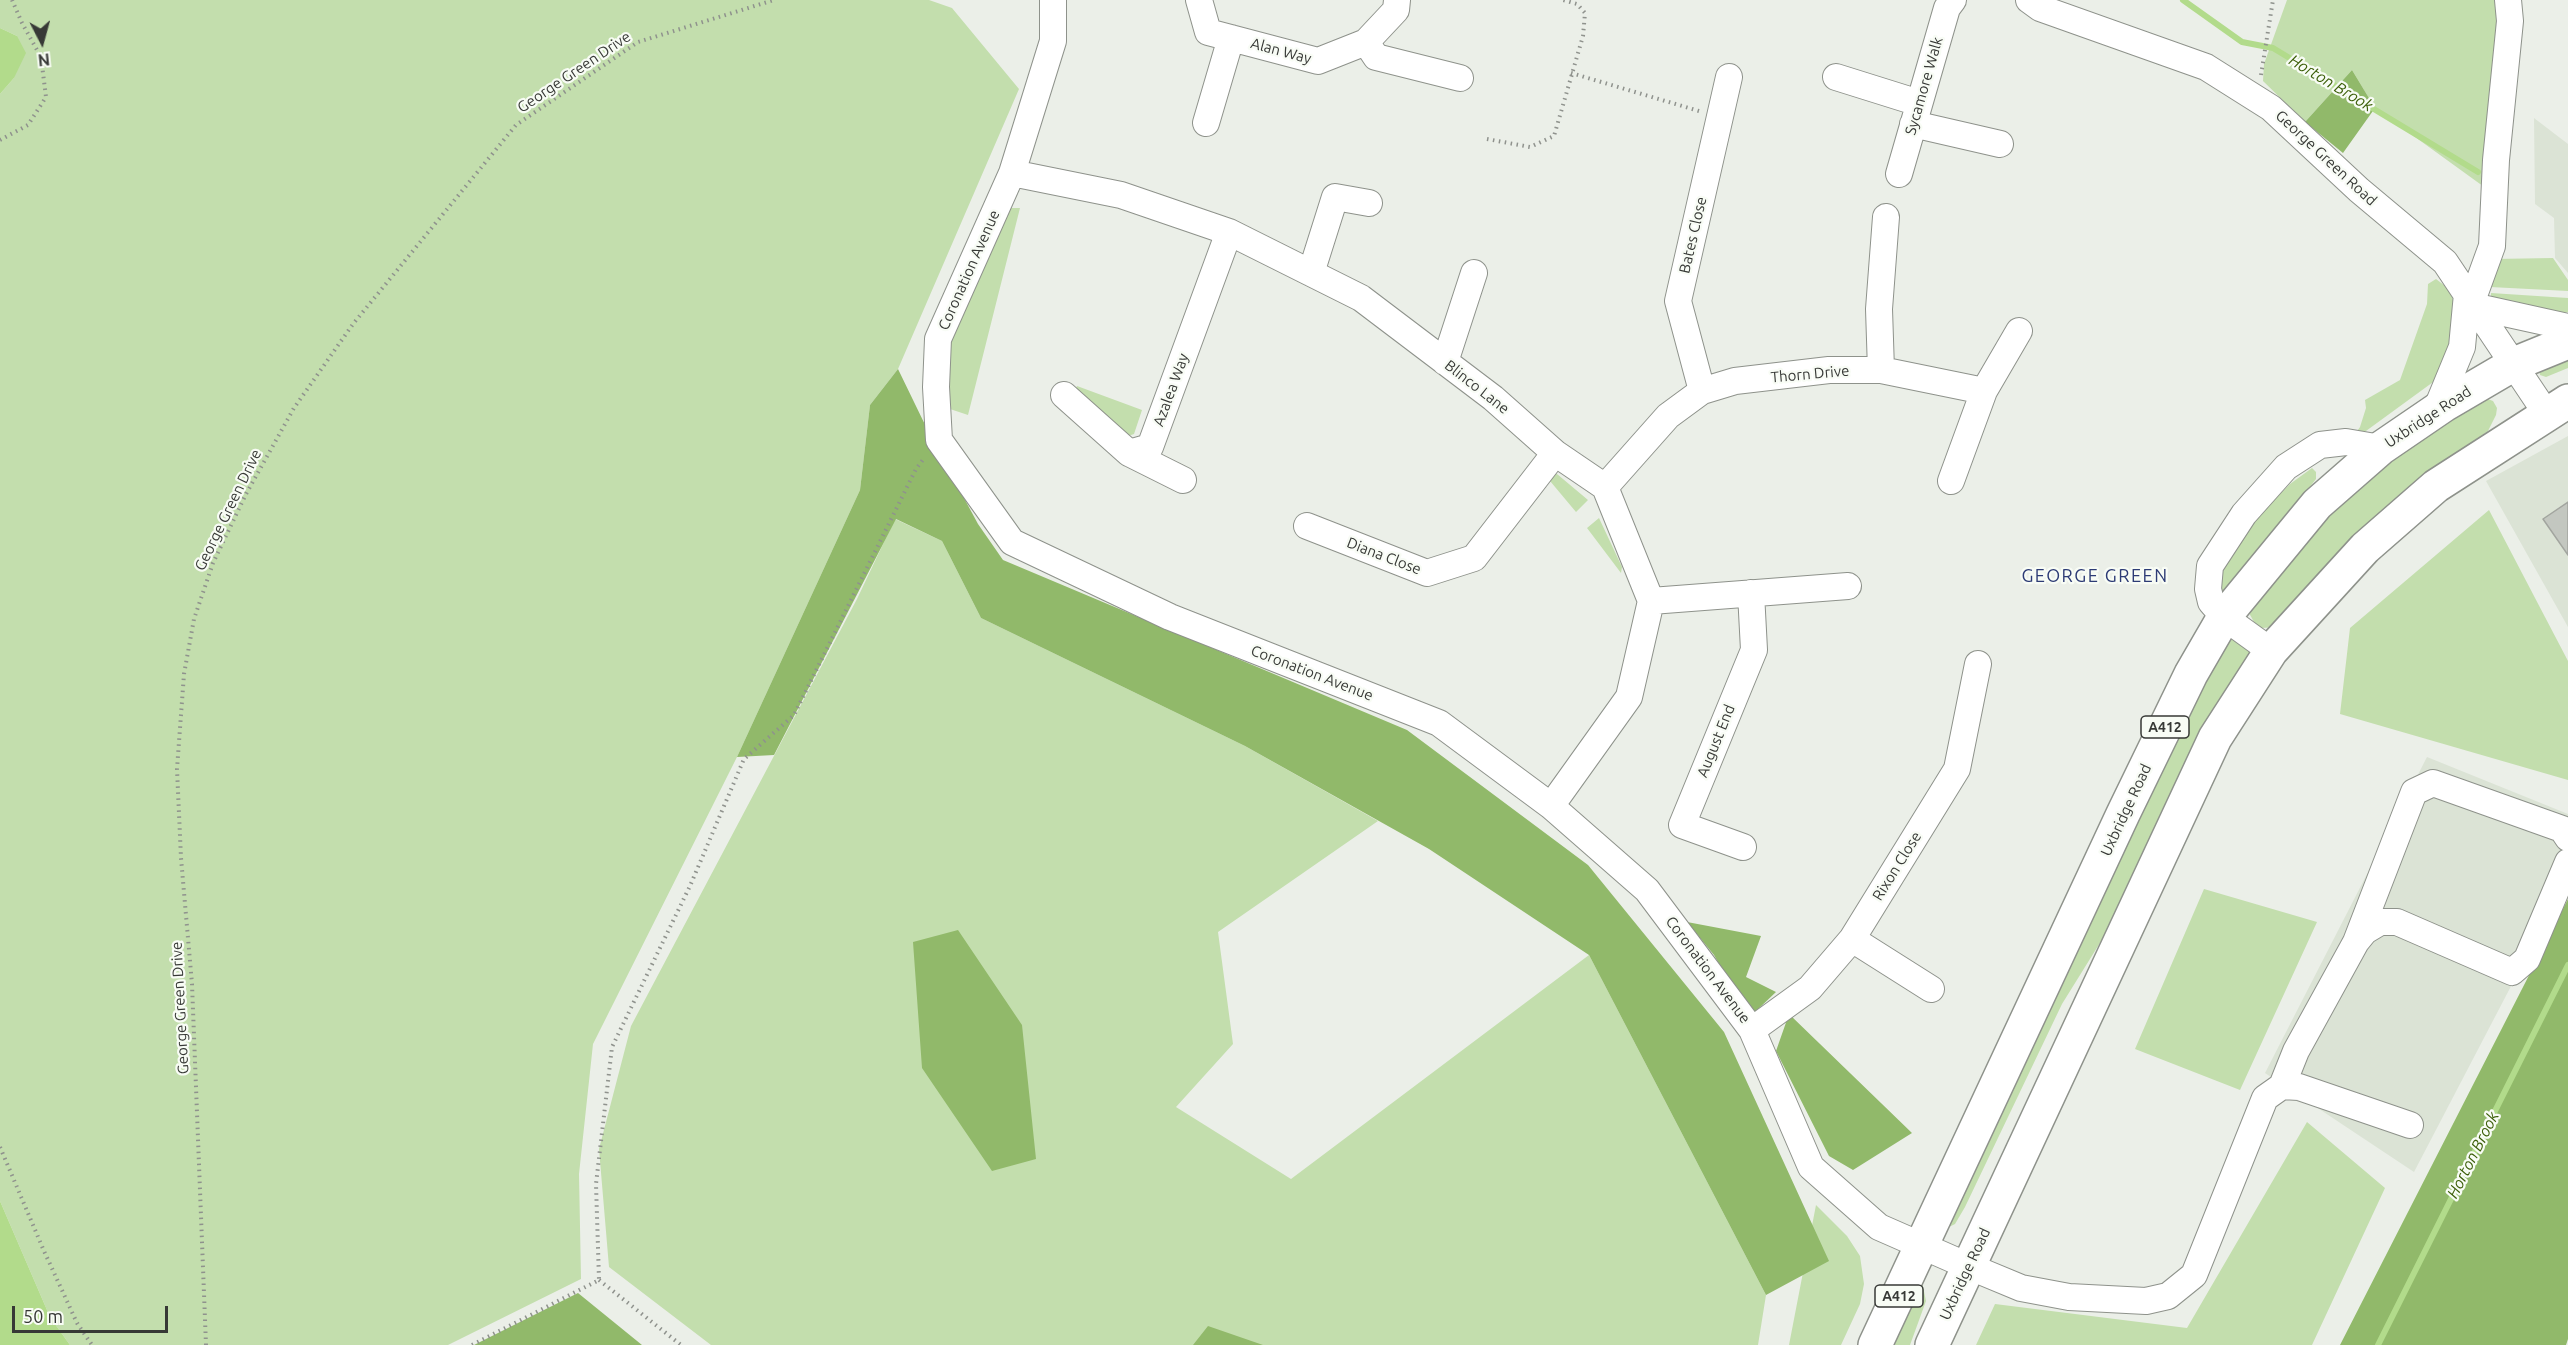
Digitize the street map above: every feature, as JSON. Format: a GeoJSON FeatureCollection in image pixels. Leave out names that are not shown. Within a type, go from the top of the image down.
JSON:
{"type":"FeatureCollection","features":[{"type":"Feature","properties":{"kind":"main road","name":"Uxbridge Road"},"geometry":{"type":"LineString","coordinates":[[1875,1345],[2128,804],[2191,674],[2224,617],[2317,504],[2381,448],[2436,410],[2514,364],[2568,342]]}},
{"type":"Feature","properties":{"kind":"main road","name":"Uxbridge Road"},"geometry":{"type":"LineString","coordinates":[[1932,1345],[2216,738],[2271,651],[2365,549],[2436,486],[2557,407]]}},
{"type":"Feature","properties":{"kind":"street","name":"Coronation Avenue"},"geometry":{"type":"LineString","coordinates":[[1053,0],[1053,41],[1012,173],[938,339],[936,387],[939,440],[1012,542],[1170,617],[1439,723],[1551,806],[1647,890],[1752,1030],[1811,1167],[1879,1227],[1968,1266],[2021,1288],[2069,1297],[2146,1301],[2168,1296],[2194,1275],[2265,1098],[2282,1086]]}},
{"type":"Feature","properties":{"kind":"street","name":"Alan Way"},"geometry":{"type":"LineString","coordinates":[[1199,0],[1208,32],[1318,60],[1366,42],[1396,10],[1397,0]]}},
{"type":"Feature","properties":{"kind":"street","name":"Sycamore Walk"},"geometry":{"type":"LineString","coordinates":[[1899,174],[1947,8],[1953,0]]}},
{"type":"Feature","properties":{"kind":"street","name":"George Green Road"},"geometry":{"type":"LineString","coordinates":[[2029,0],[2040,8],[2206,68],[2271,108],[2359,190],[2445,262],[2514,364],[2557,407]]}},
{"type":"Feature","properties":{"kind":"street"},"geometry":{"type":"LineString","coordinates":[[2436,410],[2462,347],[2472,301],[2492,246],[2496,160],[2510,21],[2508,0]]}},
{"type":"Feature","properties":{"kind":"street"},"geometry":{"type":"LineString","coordinates":[[1206,123],[1231,38]]}},
{"type":"Feature","properties":{"kind":"street"},"geometry":{"type":"LineString","coordinates":[[1366,42],[1376,57],[1460,78]]}},
{"type":"Feature","properties":{"kind":"street","name":"Bates Close"},"geometry":{"type":"LineString","coordinates":[[1702,391],[1678,301],[1729,77]]}},
{"type":"Feature","properties":{"kind":"street"},"geometry":{"type":"LineString","coordinates":[[1836,78],[1916,114],[2000,144]]}},
{"type":"Feature","properties":{"kind":"street","name":"Blinco Lane"},"geometry":{"type":"LineString","coordinates":[[1012,173],[1121,195],[1229,232],[1361,298],[1493,398],[1555,453],[1605,487]]}},
{"type":"Feature","properties":{"kind":"street"},"geometry":{"type":"LineString","coordinates":[[1311,273],[1335,197],[1369,203]]}},
{"type":"Feature","properties":{"kind":"street"},"geometry":{"type":"LineString","coordinates":[[1881,370],[1878,309],[1886,217]]}},
{"type":"Feature","properties":{"kind":"street","name":"Azalea Way"},"geometry":{"type":"LineString","coordinates":[[1129,453],[1150,447],[1229,232]]}},
{"type":"Feature","properties":{"kind":"street"},"geometry":{"type":"LineString","coordinates":[[1445,362],[1474,273]]}},
{"type":"Feature","properties":{"kind":"street"},"geometry":{"type":"LineString","coordinates":[[2472,301],[2568,327]]}},
{"type":"Feature","properties":{"kind":"street"},"geometry":{"type":"LineString","coordinates":[[1951,481],[1984,391],[2019,331]]}},
{"type":"Feature","properties":{"kind":"street","name":"Thorn Drive"},"geometry":{"type":"LineString","coordinates":[[1605,487],[1668,416],[1702,391],[1736,381],[1830,370],[1881,370],[1984,391]]}},
{"type":"Feature","properties":{"kind":"street"},"geometry":{"type":"LineString","coordinates":[[1064,395],[1129,453],[1183,480]]}},
{"type":"Feature","properties":{"kind":"street"},"geometry":{"type":"LineString","coordinates":[[2271,651],[2224,617],[2211,602],[2208,589],[2210,566],[2244,514],[2286,467],[2320,445],[2346,442],[2381,448]]}},
{"type":"Feature","properties":{"kind":"street","name":"Diana Close"},"geometry":{"type":"LineString","coordinates":[[1307,526],[1427,573],[1474,558],[1555,453]]}},
{"type":"Feature","properties":{"kind":"street"},"geometry":{"type":"LineString","coordinates":[[1551,806],[1629,697],[1651,601],[1605,487]]}},
{"type":"Feature","properties":{"kind":"street"},"geometry":{"type":"LineString","coordinates":[[1651,601],[1848,586]]}},
{"type":"Feature","properties":{"kind":"street","name":"August End"},"geometry":{"type":"LineString","coordinates":[[1743,847],[1682,825],[1754,650],[1751,593]]}},
{"type":"Feature","properties":{"kind":"street","name":"Rixon Close"},"geometry":{"type":"LineString","coordinates":[[1752,1030],[1810,988],[1852,939],[1957,769],[1978,664]]}},
{"type":"Feature","properties":{"kind":"street"},"geometry":{"type":"LineString","coordinates":[[2410,1125],[2299,1087],[2282,1086],[2296,1051],[2356,942],[2414,792],[2433,783],[2562,829],[2568,838]]}},
{"type":"Feature","properties":{"kind":"street"},"geometry":{"type":"LineString","coordinates":[[2356,942],[2365,931],[2380,922],[2397,922],[2512,972],[2527,959],[2568,862]]}},
{"type":"Feature","properties":{"kind":"street"},"geometry":{"type":"LineString","coordinates":[[1852,939],[1931,989]]}},
{"type":"Feature","properties":{"kind":"path"},"geometry":{"type":"LineString","coordinates":[[0,140],[28,125],[46,97],[41,57],[12,0]]}},
{"type":"Feature","properties":{"kind":"path","name":"George Green Drive"},"geometry":{"type":"LineString","coordinates":[[206,1345],[192,984],[181,858],[177,769],[184,674],[194,618],[213,563],[246,494],[307,389],[353,324],[516,125],[638,42],[774,0]]}},
{"type":"Feature","properties":{"kind":"path"},"geometry":{"type":"LineString","coordinates":[[1487,139],[1530,147],[1554,136],[1583,36],[1585,13],[1577,4],[1563,0]]}},
{"type":"Feature","properties":{"kind":"path"},"geometry":{"type":"LineString","coordinates":[[2257,99],[2273,0]]}},
{"type":"Feature","properties":{"kind":"path"},"geometry":{"type":"LineString","coordinates":[[1571,73],[1720,117]]}},
{"type":"Feature","properties":{"kind":"path"},"geometry":{"type":"LineString","coordinates":[[681,1345],[599,1280],[596,1184],[612,1047],[690,886],[744,759],[794,715],[916,469],[939,440]]}},
{"type":"Feature","properties":{"kind":"path"},"geometry":{"type":"LineString","coordinates":[[0,1147],[77,1323],[92,1345]]}},
{"type":"Feature","properties":{"kind":"path"},"geometry":{"type":"LineString","coordinates":[[472,1345],[599,1280]]}},
{"type":"Feature","properties":{"kind":"shaded area"},"geometry":{"type":"Polygon","coordinates":[[[0,0],[929,0],[952,8],[1019,89],[898,369],[870,405],[860,490],[737,757],[593,1044],[579,1174],[581,1279],[448,1345],[70,1345],[50,1317],[0,1201],[0,94],[14,78],[17,36],[0,28],[0,0]]]}},
{"type":"Feature","properties":{"kind":"shaded area"},"geometry":{"type":"Polygon","coordinates":[[[2287,0],[2511,0],[2487,189],[2375,108],[2352,70],[2305,122],[2263,81],[2264,64],[2287,0]]]}},
{"type":"Feature","properties":{"kind":"shaded area"},"geometry":{"type":"Polygon","coordinates":[[[0,28],[17,36],[26,53],[14,78],[0,94],[0,28]]]}},
{"type":"Feature","properties":{"kind":"shaded area"},"geometry":{"type":"Polygon","coordinates":[[[2352,70],[2375,108],[2343,153],[2305,122],[2352,70]]]}},
{"type":"Feature","properties":{"kind":"shaded area"},"geometry":{"type":"Polygon","coordinates":[[[2534,118],[2568,144],[2568,273],[2555,258],[2554,218],[2535,204],[2534,118]]]}},
{"type":"Feature","properties":{"kind":"shaded area"},"geometry":{"type":"Polygon","coordinates":[[[999,208],[1020,208],[968,415],[944,407],[942,345],[999,208]]]}},
{"type":"Feature","properties":{"kind":"shaded area"},"geometry":{"type":"Polygon","coordinates":[[[2553,258],[2568,280],[2568,291],[2490,287],[2494,259],[2553,258]]]}},
{"type":"Feature","properties":{"kind":"shaded area"},"geometry":{"type":"Polygon","coordinates":[[[2436,279],[2449,289],[2455,304],[2459,331],[2440,377],[2355,439],[2366,408],[2365,400],[2400,380],[2427,304],[2428,284],[2436,279]]]}},
{"type":"Feature","properties":{"kind":"shaded area"},"geometry":{"type":"Polygon","coordinates":[[[2491,293],[2568,298],[2568,312],[2554,316],[2491,297],[2491,293]]]}},
{"type":"Feature","properties":{"kind":"shaded area"},"geometry":{"type":"Polygon","coordinates":[[[2568,353],[2568,368],[2546,377],[2540,375],[2539,368],[2568,353]]]}},
{"type":"Feature","properties":{"kind":"shaded area"},"geometry":{"type":"Polygon","coordinates":[[[898,369],[930,435],[978,524],[1003,560],[1407,730],[1588,865],[1724,1032],[1829,1261],[1766,1295],[1589,955],[1429,849],[1245,746],[981,618],[942,541],[896,519],[774,755],[737,757],[860,490],[870,405],[898,369]]]}},
{"type":"Feature","properties":{"kind":"shaded area"},"geometry":{"type":"Polygon","coordinates":[[[1077,386],[1142,410],[1134,434],[1128,436],[1075,390],[1077,386]]]}},
{"type":"Feature","properties":{"kind":"shaded area"},"geometry":{"type":"Polygon","coordinates":[[[2485,398],[2493,401],[2497,408],[2488,431],[2429,474],[2278,627],[2261,628],[2254,622],[2249,613],[2256,598],[2335,507],[2379,468],[2485,398]]]}},
{"type":"Feature","properties":{"kind":"shaded area"},"geometry":{"type":"Polygon","coordinates":[[[2568,436],[2568,627],[2486,481],[2568,436]]]}},
{"type":"Feature","properties":{"kind":"shaded area"},"geometry":{"type":"Polygon","coordinates":[[[2312,468],[2316,472],[2316,479],[2230,590],[2221,592],[2217,583],[2238,541],[2259,515],[2290,484],[2312,468]]]}},
{"type":"Feature","properties":{"kind":"shaded area"},"geometry":{"type":"Polygon","coordinates":[[[1557,474],[1588,500],[1576,512],[1545,475],[1557,474]]]}},
{"type":"Feature","properties":{"kind":"shaded area"},"geometry":{"type":"Polygon","coordinates":[[[2489,510],[2568,661],[2568,780],[2340,714],[2350,628],[2489,510]]]}},
{"type":"Feature","properties":{"kind":"shaded area"},"geometry":{"type":"Polygon","coordinates":[[[1599,518],[1622,567],[1621,573],[1587,528],[1599,518]]]}},
{"type":"Feature","properties":{"kind":"shaded area"},"geometry":{"type":"Polygon","coordinates":[[[895,519],[942,541],[981,618],[1245,746],[1378,821],[1218,932],[1233,1044],[1176,1107],[1291,1179],[1589,955],[1766,1295],[1758,1345],[711,1345],[609,1267],[599,1149],[631,1026],[857,599],[895,519]]]}},
{"type":"Feature","properties":{"kind":"shaded area"},"geometry":{"type":"Polygon","coordinates":[[[2237,639],[2248,646],[2252,656],[2134,875],[2103,938],[2062,1004],[1965,1207],[1955,1224],[1947,1228],[2174,725],[2229,640],[2237,639]]]}},
{"type":"Feature","properties":{"kind":"shaded area"},"geometry":{"type":"Polygon","coordinates":[[[2427,757],[2568,814],[2568,877],[2414,1172],[2265,1073],[2427,757]]]}},
{"type":"Feature","properties":{"kind":"shaded area"},"geometry":{"type":"Polygon","coordinates":[[[2204,889],[2317,922],[2240,1090],[2135,1049],[2204,889]]]}},
{"type":"Feature","properties":{"kind":"shaded area"},"geometry":{"type":"Polygon","coordinates":[[[2568,899],[2568,1339],[2566,1345],[2340,1345],[2568,899]]]}},
{"type":"Feature","properties":{"kind":"shaded area"},"geometry":{"type":"Polygon","coordinates":[[[1687,922],[1761,936],[1746,977],[1776,992],[1755,1012],[1733,989],[1714,955],[1687,922]]]}},
{"type":"Feature","properties":{"kind":"shaded area"},"geometry":{"type":"Polygon","coordinates":[[[958,930],[1022,1025],[1036,1159],[992,1171],[922,1068],[913,942],[958,930]]]}},
{"type":"Feature","properties":{"kind":"shaded area"},"geometry":{"type":"Polygon","coordinates":[[[1789,1014],[1912,1133],[1853,1170],[1829,1156],[1776,1051],[1789,1014]]]}},
{"type":"Feature","properties":{"kind":"shaded area"},"geometry":{"type":"Polygon","coordinates":[[[2307,1122],[2385,1188],[2312,1345],[1976,1345],[1995,1304],[2187,1328],[2307,1122]]]}},
{"type":"Feature","properties":{"kind":"shaded area"},"geometry":{"type":"Polygon","coordinates":[[[0,1201],[50,1317],[70,1345],[0,1345],[0,1201]]]}},
{"type":"Feature","properties":{"kind":"shaded area"},"geometry":{"type":"Polygon","coordinates":[[[1816,1205],[1847,1236],[1860,1256],[1864,1284],[1860,1304],[1841,1345],[1789,1345],[1816,1205]]]}},
{"type":"Feature","properties":{"kind":"shaded area"},"geometry":{"type":"Polygon","coordinates":[[[1922,1282],[1926,1301],[1910,1345],[1879,1345],[1922,1282]]]}},
{"type":"Feature","properties":{"kind":"shaded area"},"geometry":{"type":"Polygon","coordinates":[[[578,1293],[642,1345],[474,1345],[578,1293]]]}},
{"type":"Feature","properties":{"kind":"shaded area"},"geometry":{"type":"Polygon","coordinates":[[[1208,1326],[1263,1345],[1193,1345],[1208,1326]]]}},
{"type":"Feature","properties":{"kind":"building"},"geometry":{"type":"Polygon","coordinates":[[[2568,502],[2568,555],[2543,519],[2568,502]]]}},
{"type":"Feature","properties":{"kind":"waterway","name":"Horton Brook"},"geometry":{"type":"LineString","coordinates":[[2183,0],[2242,42],[2273,48],[2478,172]]}},
{"type":"Feature","properties":{"kind":"waterway","name":"Horton Brook"},"geometry":{"type":"LineString","coordinates":[[2378,1345],[2568,965]]}},
{"type":"Feature","properties":{"kind":"district","name":"GEORGE GREEN"},"geometry":{"type":"Point","coordinates":[2095,576]}}]}
